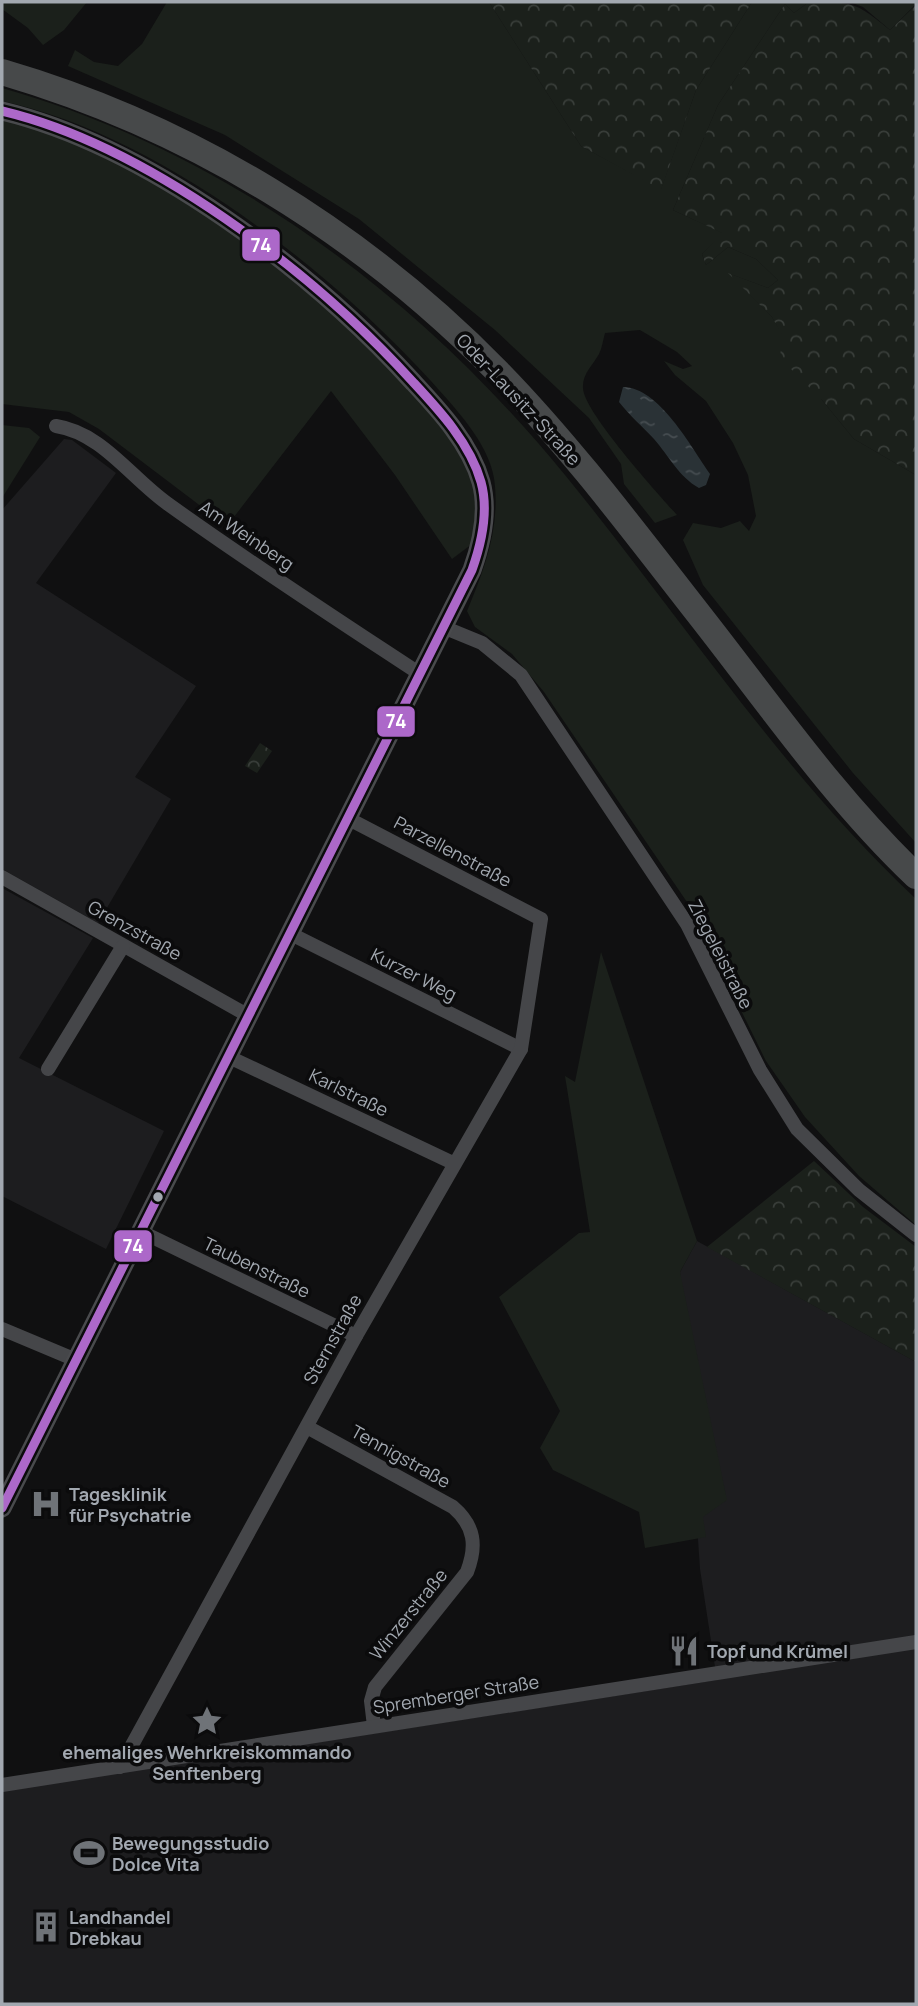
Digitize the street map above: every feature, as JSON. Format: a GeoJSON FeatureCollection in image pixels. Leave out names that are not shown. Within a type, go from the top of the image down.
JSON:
{"type":"FeatureCollection","features":[{"type":"Feature","properties":{"kind":"highway","name":"Oder-Lausitz-Straße"},"geometry":{"type":"LineString","coordinates":[[2,72],[51,87],[154,128],[249,176],[332,230],[414,293],[498,372],[575,457],[815,762],[893,854],[916,876]]}},
{"type":"Feature","properties":{"kind":"street"},"geometry":{"type":"LineString","coordinates":[[2,111],[38,120],[72,133],[159,177],[261,246],[305,280],[392,360],[437,408],[474,463],[481,482],[484,507],[484,526],[472,570],[2,1508]]}},
{"type":"Feature","properties":{"kind":"street","name":"Am Weinberg"},"geometry":{"type":"LineString","coordinates":[[56,426],[80,432],[94,440],[165,502],[420,674]]}},
{"type":"Feature","properties":{"kind":"street","name":"Ziegeleistraße"},"geometry":{"type":"LineString","coordinates":[[443,627],[482,643],[521,674],[687,925],[754,1058],[797,1129],[859,1190],[916,1235]]}},
{"type":"Feature","properties":{"kind":"street","name":"Parzellenstraße"},"geometry":{"type":"LineString","coordinates":[[347,818],[541,919]]}},
{"type":"Feature","properties":{"kind":"street","name":"Grenzstraße"},"geometry":{"type":"LineString","coordinates":[[2,877],[249,1016]]}},
{"type":"Feature","properties":{"kind":"street","name":"Sternstraße"},"geometry":{"type":"LineString","coordinates":[[120,1767],[356,1336],[453,1163],[521,1049],[541,919]]}},
{"type":"Feature","properties":{"kind":"street","name":"Kurzer Weg"},"geometry":{"type":"LineString","coordinates":[[289,933],[521,1049]]}},
{"type":"Feature","properties":{"kind":"street"},"geometry":{"type":"LineString","coordinates":[[48,1069],[122,946]]}},
{"type":"Feature","properties":{"kind":"street","name":"Karlstraße"},"geometry":{"type":"LineString","coordinates":[[229,1056],[453,1163]]}},
{"type":"Feature","properties":{"kind":"street","name":"Taubenstraße"},"geometry":{"type":"LineString","coordinates":[[142,1232],[356,1336]]}},
{"type":"Feature","properties":{"kind":"street"},"geometry":{"type":"LineString","coordinates":[[2,1329],[76,1360]]}},
{"type":"Feature","properties":{"kind":"street","name":"Tennigstraße"},"geometry":{"type":"LineString","coordinates":[[307,1427],[453,1507],[469,1527]]}},
{"type":"Feature","properties":{"kind":"street","name":"Winzerstraße"},"geometry":{"type":"LineString","coordinates":[[374,1726],[372,1700],[375,1687],[467,1572],[474,1554],[474,1538],[469,1527]]}},
{"type":"Feature","properties":{"kind":"street","name":"Spremberger Straße"},"geometry":{"type":"LineString","coordinates":[[2,1785],[916,1642]]}},
{"type":"Feature","properties":{"kind":"shaded area"},"geometry":{"type":"Polygon","coordinates":[[[64,439],[72,440],[116,473],[36,583],[196,686],[135,777],[171,799],[98,923],[2,869],[2,510],[64,439]]]}},
{"type":"Feature","properties":{"kind":"shaded area"},"geometry":{"type":"Polygon","coordinates":[[[2,888],[93,938],[19,1058],[164,1131],[106,1249],[2,1196],[2,888]]]}},
{"type":"Feature","properties":{"kind":"shaded area"},"geometry":{"type":"Polygon","coordinates":[[[697,1241],[916,1362],[916,2004],[2,2004],[2,1791],[717,1680],[700,1569],[680,1272],[697,1241]]]}},
{"type":"Feature","properties":{"kind":"green space"},"geometry":{"type":"Polygon","coordinates":[[[2,2],[87,2],[64,30],[43,45],[28,28],[2,9],[2,2]]]}},
{"type":"Feature","properties":{"kind":"green space"},"geometry":{"type":"Polygon","coordinates":[[[167,2],[489,2],[581,146],[661,189],[696,90],[752,2],[809,2],[794,13],[785,4],[718,105],[673,210],[723,233],[702,254],[706,265],[728,247],[756,259],[778,280],[768,288],[730,274],[772,317],[822,400],[854,439],[916,475],[916,843],[853,773],[703,585],[683,540],[693,523],[721,528],[740,521],[749,531],[756,516],[748,475],[733,443],[706,401],[675,375],[664,361],[683,369],[692,366],[677,352],[640,330],[605,333],[599,354],[584,378],[586,399],[595,415],[623,453],[677,515],[655,523],[624,484],[621,464],[589,418],[495,330],[359,219],[225,135],[68,66],[75,50],[94,62],[118,66],[142,44],[167,2]]]}},
{"type":"Feature","properties":{"kind":"green space"},"geometry":{"type":"Polygon","coordinates":[[[489,2],[752,2],[696,90],[661,190],[581,146],[489,2]]]}},
{"type":"Feature","properties":{"kind":"green space"},"geometry":{"type":"Polygon","coordinates":[[[809,2],[845,3],[861,9],[890,30],[916,5],[916,475],[854,439],[822,400],[780,358],[782,335],[772,317],[728,273],[768,288],[778,280],[756,259],[728,247],[706,265],[702,254],[722,233],[673,210],[718,105],[785,4],[794,13],[809,2]]]}},
{"type":"Feature","properties":{"kind":"green space"},"geometry":{"type":"Polygon","coordinates":[[[850,2],[916,4],[890,30],[863,7],[850,2]]]}},
{"type":"Feature","properties":{"kind":"green space"},"geometry":{"type":"Polygon","coordinates":[[[2,88],[85,116],[164,150],[240,191],[313,238],[382,290],[447,348],[508,409],[565,475],[734,693],[821,800],[916,899],[916,1225],[859,1176],[805,1117],[766,1061],[689,905],[544,692],[512,654],[475,627],[467,611],[490,546],[496,496],[491,465],[485,451],[459,414],[389,337],[341,293],[235,210],[178,174],[119,142],[60,118],[2,101],[2,88]]]}},
{"type":"Feature","properties":{"kind":"green space"},"geometry":{"type":"Polygon","coordinates":[[[2,119],[82,146],[158,185],[239,240],[338,319],[385,363],[426,407],[456,448],[473,486],[475,515],[472,544],[452,559],[395,475],[331,391],[227,526],[99,429],[69,412],[2,404],[2,119]]]}},
{"type":"Feature","properties":{"kind":"green space"},"geometry":{"type":"Polygon","coordinates":[[[2,425],[29,428],[40,437],[2,498],[2,425]]]}},
{"type":"Feature","properties":{"kind":"green space"},"geometry":{"type":"Polygon","coordinates":[[[260,743],[272,751],[257,773],[245,766],[260,743]]]}},
{"type":"Feature","properties":{"kind":"green space"},"geometry":{"type":"Polygon","coordinates":[[[601,952],[697,1241],[680,1272],[727,1500],[703,1517],[706,1537],[645,1548],[639,1512],[553,1470],[540,1448],[560,1411],[499,1297],[579,1233],[590,1232],[565,1076],[575,1082],[601,952]]]}},
{"type":"Feature","properties":{"kind":"green space"},"geometry":{"type":"Polygon","coordinates":[[[814,1161],[863,1207],[916,1247],[916,1362],[707,1247],[814,1161]]]}},
{"type":"Feature","properties":{"kind":"water"},"geometry":{"type":"Polygon","coordinates":[[[623,387],[649,397],[673,420],[710,474],[706,485],[699,488],[686,478],[623,407],[619,402],[623,387]]]}},
{"type":"Feature","properties":{"kind":"transit line","name":"74"},"geometry":{"type":"LineString","coordinates":[[2,111],[57,128],[114,153],[170,183],[277,257],[372,340],[443,416],[462,441],[476,468],[484,504],[479,549],[472,570],[2,1508]]}},
{"type":"Feature","properties":{"kind":"place","name":"Tagesklinik für Psychatrie"},"geometry":{"type":"Point","coordinates":[46,1504]}},
{"type":"Feature","properties":{"kind":"place","name":"Topf und Krümel"},"geometry":{"type":"Point","coordinates":[684,1651]}},
{"type":"Feature","properties":{"kind":"place","name":"ehemaliges Wehrkreiskommando Senftenberg"},"geometry":{"type":"Point","coordinates":[207,1721]}},
{"type":"Feature","properties":{"kind":"place","name":"Bewegungsstudio Dolce Vita"},"geometry":{"type":"Point","coordinates":[89,1853]}},
{"type":"Feature","properties":{"kind":"place","name":"Landhandel Drebkau"},"geometry":{"type":"Point","coordinates":[46,1927]}}]}
